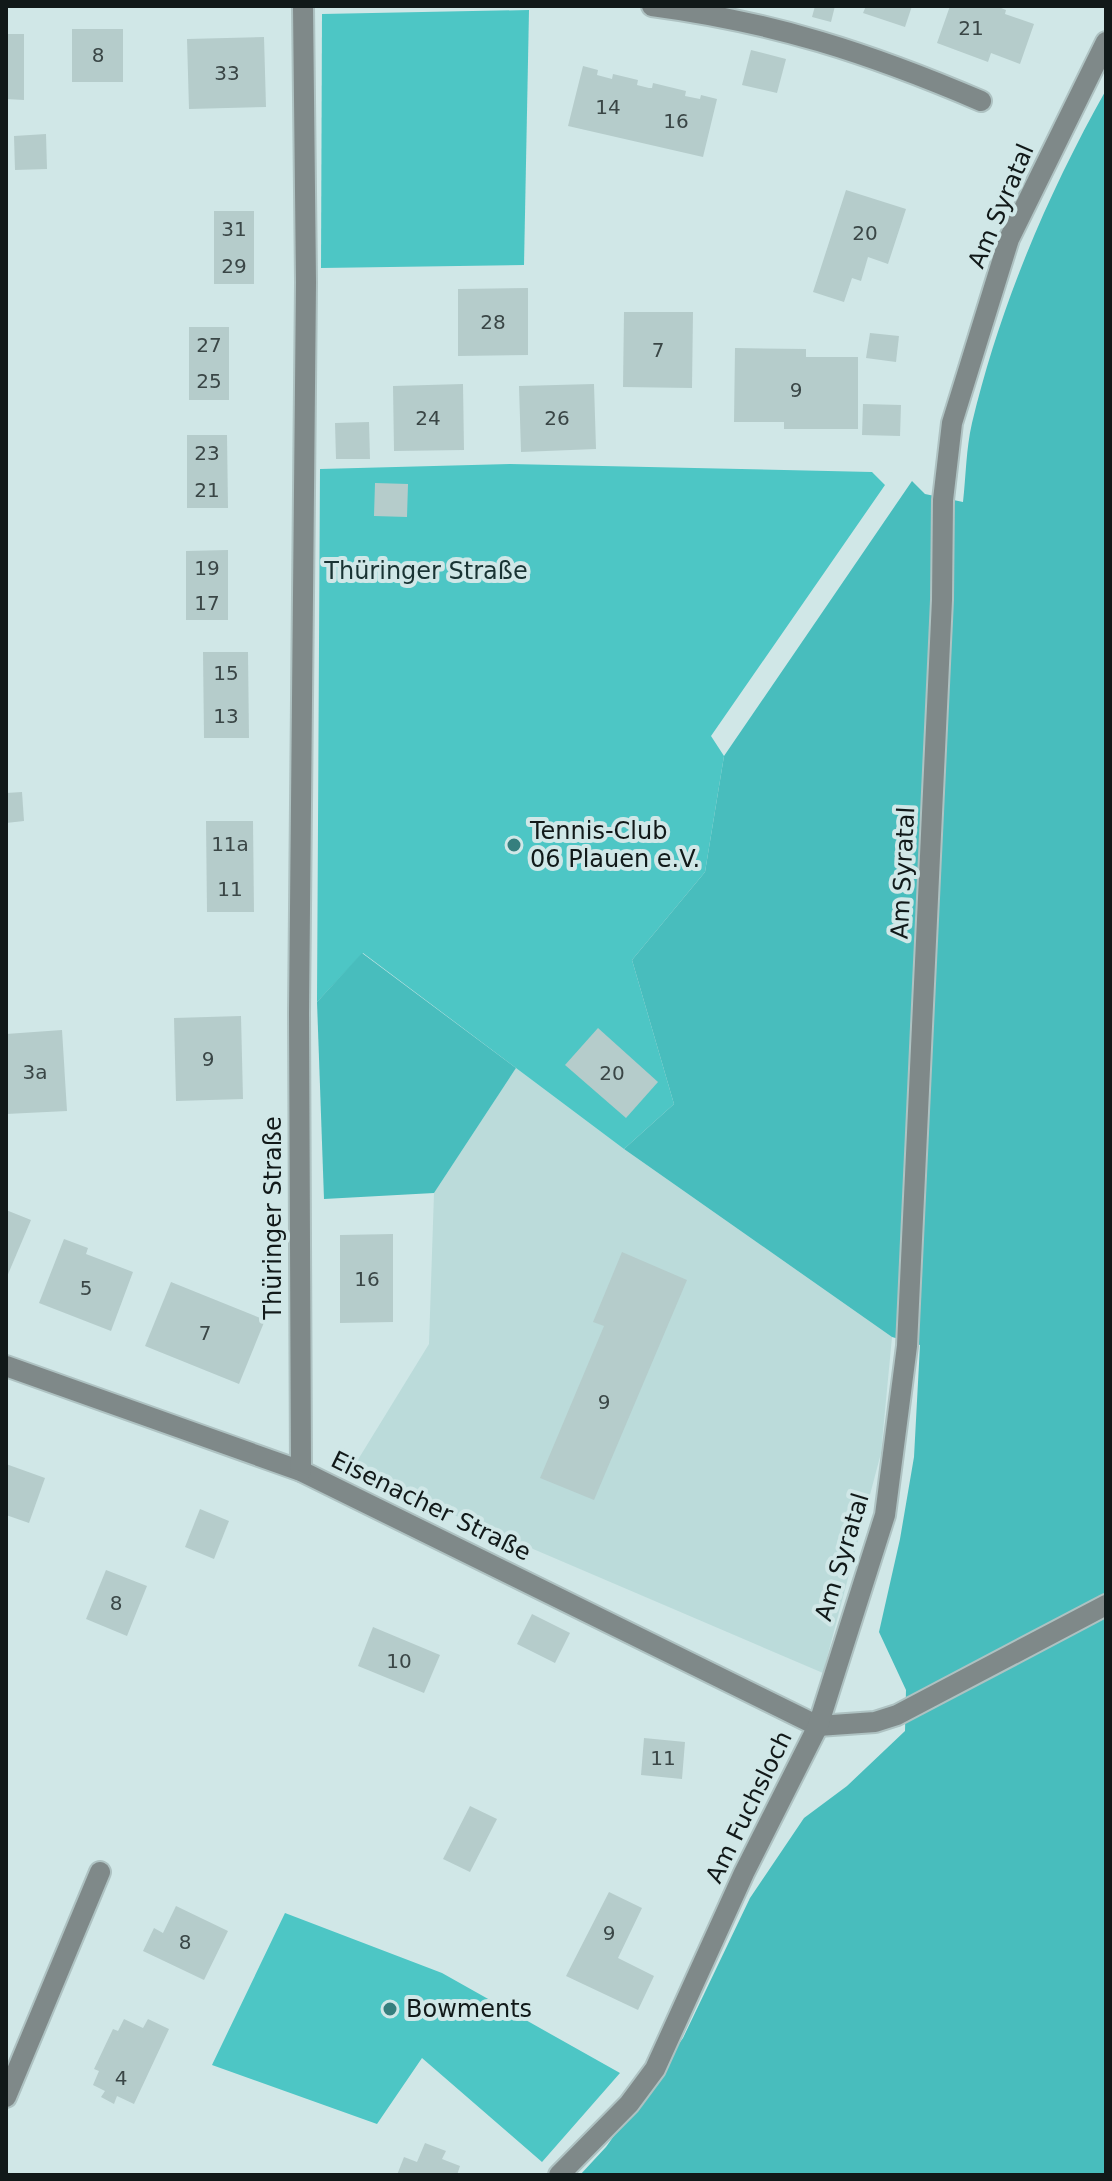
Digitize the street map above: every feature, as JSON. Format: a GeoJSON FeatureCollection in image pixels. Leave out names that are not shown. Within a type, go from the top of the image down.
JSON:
{"type":"FeatureCollection","features":[{"type":"Feature","properties":{"kind":"street","name":"Thüringer Straße"},"geometry":{"type":"LineString","coordinates":[[301,1471],[299,1013],[306,297],[303,6]]}},
{"type":"Feature","properties":{"kind":"street"},"geometry":{"type":"LineString","coordinates":[[652,6],[744,19],[819,40],[888,61],[981,101]]}},
{"type":"Feature","properties":{"kind":"street","name":"Am Syratal"},"geometry":{"type":"LineString","coordinates":[[818,1726],[885,1515],[904,1379],[942,600],[943,500],[952,423],[1009,239],[1106,42]]}},
{"type":"Feature","properties":{"kind":"street","name":"Eisenacher Straße"},"geometry":{"type":"LineString","coordinates":[[6,1366],[301,1471],[818,1726]]}},
{"type":"Feature","properties":{"kind":"street","name":"Am Fuchsloch"},"geometry":{"type":"LineString","coordinates":[[559,2175],[629,2104],[655,2069],[744,1873],[818,1726],[875,1722],[897,1715],[1106,1605]]}},
{"type":"Feature","properties":{"kind":"street"},"geometry":{"type":"LineString","coordinates":[[6,2097],[100,1872]]}},
{"type":"Feature","properties":{"kind":"shaded area"},"geometry":{"type":"Polygon","coordinates":[[[1106,90],[1106,2175],[580,2175],[606,2147],[683,2038],[750,1898],[804,1818],[847,1786],[905,1731],[906,1690],[879,1632],[914,1457],[920,1345],[892,1337],[624,1149],[674,1104],[632,960],[705,872],[724,756],[912,481],[925,494],[963,502],[972,423],[996,336],[1045,211],[1106,90]]]}},
{"type":"Feature","properties":{"kind":"shaded area"},"geometry":{"type":"Polygon","coordinates":[[[362,953],[516,1068],[434,1193],[324,1199],[317,1002],[362,953]]]}},
{"type":"Feature","properties":{"kind":"shaded area"},"geometry":{"type":"Polygon","coordinates":[[[516,1068],[624,1149],[892,1337],[881,1453],[823,1673],[351,1471],[429,1344],[434,1193],[516,1068]]]}},
{"type":"Feature","properties":{"kind":"green space"},"geometry":{"type":"Polygon","coordinates":[[[529,10],[524,265],[321,268],[322,14],[529,10]]]}},
{"type":"Feature","properties":{"kind":"green space"},"geometry":{"type":"Polygon","coordinates":[[[510,464],[872,472],[885,485],[711,736],[724,756],[705,872],[632,960],[674,1104],[624,1149],[363,953],[317,1002],[320,469],[510,464]]]}},
{"type":"Feature","properties":{"kind":"green space"},"geometry":{"type":"Polygon","coordinates":[[[285,1913],[442,1973],[620,2073],[542,2162],[422,2058],[377,2124],[212,2065],[285,1913]]]}},
{"type":"Feature","properties":{"kind":"building"},"geometry":{"type":"Polygon","coordinates":[[[815,6],[835,6],[831,22],[812,17],[815,6]]]}},
{"type":"Feature","properties":{"kind":"building"},"geometry":{"type":"Polygon","coordinates":[[[866,6],[912,6],[905,27],[863,13],[866,6]]]}},
{"type":"Feature","properties":{"kind":"building"},"geometry":{"type":"Polygon","coordinates":[[[950,6],[996,6],[1006,10],[1005,14],[1034,24],[1020,64],[991,53],[988,62],[937,43],[950,6]]]}},
{"type":"Feature","properties":{"kind":"building"},"geometry":{"type":"Polygon","coordinates":[[[72,29],[123,29],[123,82],[72,82],[72,29]]]}},
{"type":"Feature","properties":{"kind":"building"},"geometry":{"type":"Polygon","coordinates":[[[6,34],[24,34],[24,100],[6,99],[6,34]]]}},
{"type":"Feature","properties":{"kind":"building"},"geometry":{"type":"Polygon","coordinates":[[[264,37],[266,107],[189,109],[187,39],[264,37]]]}},
{"type":"Feature","properties":{"kind":"building"},"geometry":{"type":"Polygon","coordinates":[[[751,50],[786,59],[777,93],[742,85],[751,50]]]}},
{"type":"Feature","properties":{"kind":"building"},"geometry":{"type":"Polygon","coordinates":[[[583,66],[598,70],[597,75],[612,79],[613,74],[638,80],[637,85],[649,88],[653,83],[686,91],[685,96],[700,99],[701,95],[717,99],[703,157],[568,126],[583,66]]]}},
{"type":"Feature","properties":{"kind":"building"},"geometry":{"type":"Polygon","coordinates":[[[46,134],[47,169],[15,170],[14,136],[46,134]]]}},
{"type":"Feature","properties":{"kind":"building"},"geometry":{"type":"Polygon","coordinates":[[[846,190],[906,209],[888,264],[868,257],[861,281],[852,278],[844,302],[813,292],[846,190]]]}},
{"type":"Feature","properties":{"kind":"building"},"geometry":{"type":"Polygon","coordinates":[[[214,211],[254,211],[254,284],[214,284],[214,211]]]}},
{"type":"Feature","properties":{"kind":"building"},"geometry":{"type":"Polygon","coordinates":[[[528,288],[528,355],[458,356],[458,289],[528,288]]]}},
{"type":"Feature","properties":{"kind":"building"},"geometry":{"type":"Polygon","coordinates":[[[624,312],[693,312],[692,388],[623,387],[624,312]]]}},
{"type":"Feature","properties":{"kind":"building"},"geometry":{"type":"Polygon","coordinates":[[[189,327],[229,327],[229,400],[189,400],[189,327]]]}},
{"type":"Feature","properties":{"kind":"building"},"geometry":{"type":"Polygon","coordinates":[[[870,333],[899,336],[896,362],[866,358],[870,333]]]}},
{"type":"Feature","properties":{"kind":"building"},"geometry":{"type":"Polygon","coordinates":[[[735,348],[806,349],[806,357],[858,357],[858,429],[784,429],[784,422],[734,422],[735,348]]]}},
{"type":"Feature","properties":{"kind":"building"},"geometry":{"type":"Polygon","coordinates":[[[463,384],[464,450],[394,451],[393,386],[463,384]]]}},
{"type":"Feature","properties":{"kind":"building"},"geometry":{"type":"Polygon","coordinates":[[[594,384],[596,449],[521,452],[519,386],[594,384]]]}},
{"type":"Feature","properties":{"kind":"building"},"geometry":{"type":"Polygon","coordinates":[[[863,404],[901,405],[900,436],[862,435],[863,404]]]}},
{"type":"Feature","properties":{"kind":"building"},"geometry":{"type":"Polygon","coordinates":[[[369,422],[370,459],[336,459],[335,423],[369,422]]]}},
{"type":"Feature","properties":{"kind":"building"},"geometry":{"type":"Polygon","coordinates":[[[187,435],[227,435],[228,508],[187,508],[187,435]]]}},
{"type":"Feature","properties":{"kind":"building"},"geometry":{"type":"Polygon","coordinates":[[[375,483],[408,484],[407,517],[374,516],[375,483]]]}},
{"type":"Feature","properties":{"kind":"building"},"geometry":{"type":"Polygon","coordinates":[[[228,550],[228,620],[186,620],[186,551],[228,550]]]}},
{"type":"Feature","properties":{"kind":"building"},"geometry":{"type":"Polygon","coordinates":[[[203,652],[248,652],[249,738],[204,738],[203,652]]]}},
{"type":"Feature","properties":{"kind":"building"},"geometry":{"type":"Polygon","coordinates":[[[22,792],[24,821],[6,823],[6,793],[22,792]]]}},
{"type":"Feature","properties":{"kind":"building"},"geometry":{"type":"Polygon","coordinates":[[[206,821],[253,821],[254,912],[207,912],[206,821]]]}},
{"type":"Feature","properties":{"kind":"building"},"geometry":{"type":"Polygon","coordinates":[[[241,1016],[243,1099],[176,1101],[174,1018],[241,1016]]]}},
{"type":"Feature","properties":{"kind":"building"},"geometry":{"type":"Polygon","coordinates":[[[598,1028],[658,1082],[626,1118],[565,1065],[598,1028]]]}},
{"type":"Feature","properties":{"kind":"building"},"geometry":{"type":"Polygon","coordinates":[[[62,1030],[67,1111],[6,1114],[6,1034],[62,1030]]]}},
{"type":"Feature","properties":{"kind":"building"},"geometry":{"type":"Polygon","coordinates":[[[6,1210],[31,1220],[6,1279],[6,1210]]]}},
{"type":"Feature","properties":{"kind":"building"},"geometry":{"type":"Polygon","coordinates":[[[393,1234],[393,1322],[340,1323],[340,1235],[393,1234]]]}},
{"type":"Feature","properties":{"kind":"building"},"geometry":{"type":"Polygon","coordinates":[[[64,1239],[88,1248],[86,1254],[133,1272],[111,1331],[39,1303],[64,1239]]]}},
{"type":"Feature","properties":{"kind":"building"},"geometry":{"type":"Polygon","coordinates":[[[622,1252],[687,1280],[594,1500],[540,1478],[604,1326],[593,1322],[622,1252]]]}},
{"type":"Feature","properties":{"kind":"building"},"geometry":{"type":"Polygon","coordinates":[[[171,1282],[265,1320],[239,1384],[145,1346],[171,1282]]]}},
{"type":"Feature","properties":{"kind":"building"},"geometry":{"type":"Polygon","coordinates":[[[6,1464],[45,1478],[29,1523],[6,1515],[6,1464]]]}},
{"type":"Feature","properties":{"kind":"building"},"geometry":{"type":"Polygon","coordinates":[[[200,1509],[229,1521],[214,1559],[185,1547],[200,1509]]]}},
{"type":"Feature","properties":{"kind":"building"},"geometry":{"type":"Polygon","coordinates":[[[106,1570],[147,1586],[127,1636],[86,1619],[106,1570]]]}},
{"type":"Feature","properties":{"kind":"building"},"geometry":{"type":"Polygon","coordinates":[[[532,1614],[570,1633],[555,1663],[517,1644],[532,1614]]]}},
{"type":"Feature","properties":{"kind":"building"},"geometry":{"type":"Polygon","coordinates":[[[373,1627],[440,1655],[424,1693],[358,1666],[373,1627]]]}},
{"type":"Feature","properties":{"kind":"building"},"geometry":{"type":"Polygon","coordinates":[[[644,1738],[685,1742],[682,1779],[641,1775],[644,1738]]]}},
{"type":"Feature","properties":{"kind":"building"},"geometry":{"type":"Polygon","coordinates":[[[470,1806],[497,1819],[470,1872],[443,1859],[470,1806]]]}},
{"type":"Feature","properties":{"kind":"building"},"geometry":{"type":"Polygon","coordinates":[[[609,1892],[642,1908],[618,1958],[654,1976],[638,2010],[566,1976],[609,1892]]]}},
{"type":"Feature","properties":{"kind":"building"},"geometry":{"type":"Polygon","coordinates":[[[176,1906],[228,1931],[204,1980],[143,1951],[154,1928],[163,1933],[176,1906]]]}},
{"type":"Feature","properties":{"kind":"building"},"geometry":{"type":"Polygon","coordinates":[[[124,2019],[143,2028],[148,2019],[169,2029],[134,2104],[117,2096],[114,2104],[101,2097],[105,2091],[93,2085],[99,2071],[94,2069],[113,2029],[118,2031],[124,2019]]]}},
{"type":"Feature","properties":{"kind":"building"},"geometry":{"type":"Polygon","coordinates":[[[425,2143],[446,2151],[442,2159],[460,2166],[457,2175],[397,2175],[404,2157],[417,2162],[425,2143]]]}},
{"type":"Feature","properties":{"kind":"place","name":"Tennis-Club 06 Plauen e.V."},"geometry":{"type":"Point","coordinates":[514,845]}},
{"type":"Feature","properties":{"kind":"place","name":"Bowments"},"geometry":{"type":"Point","coordinates":[390,2009]}}]}
